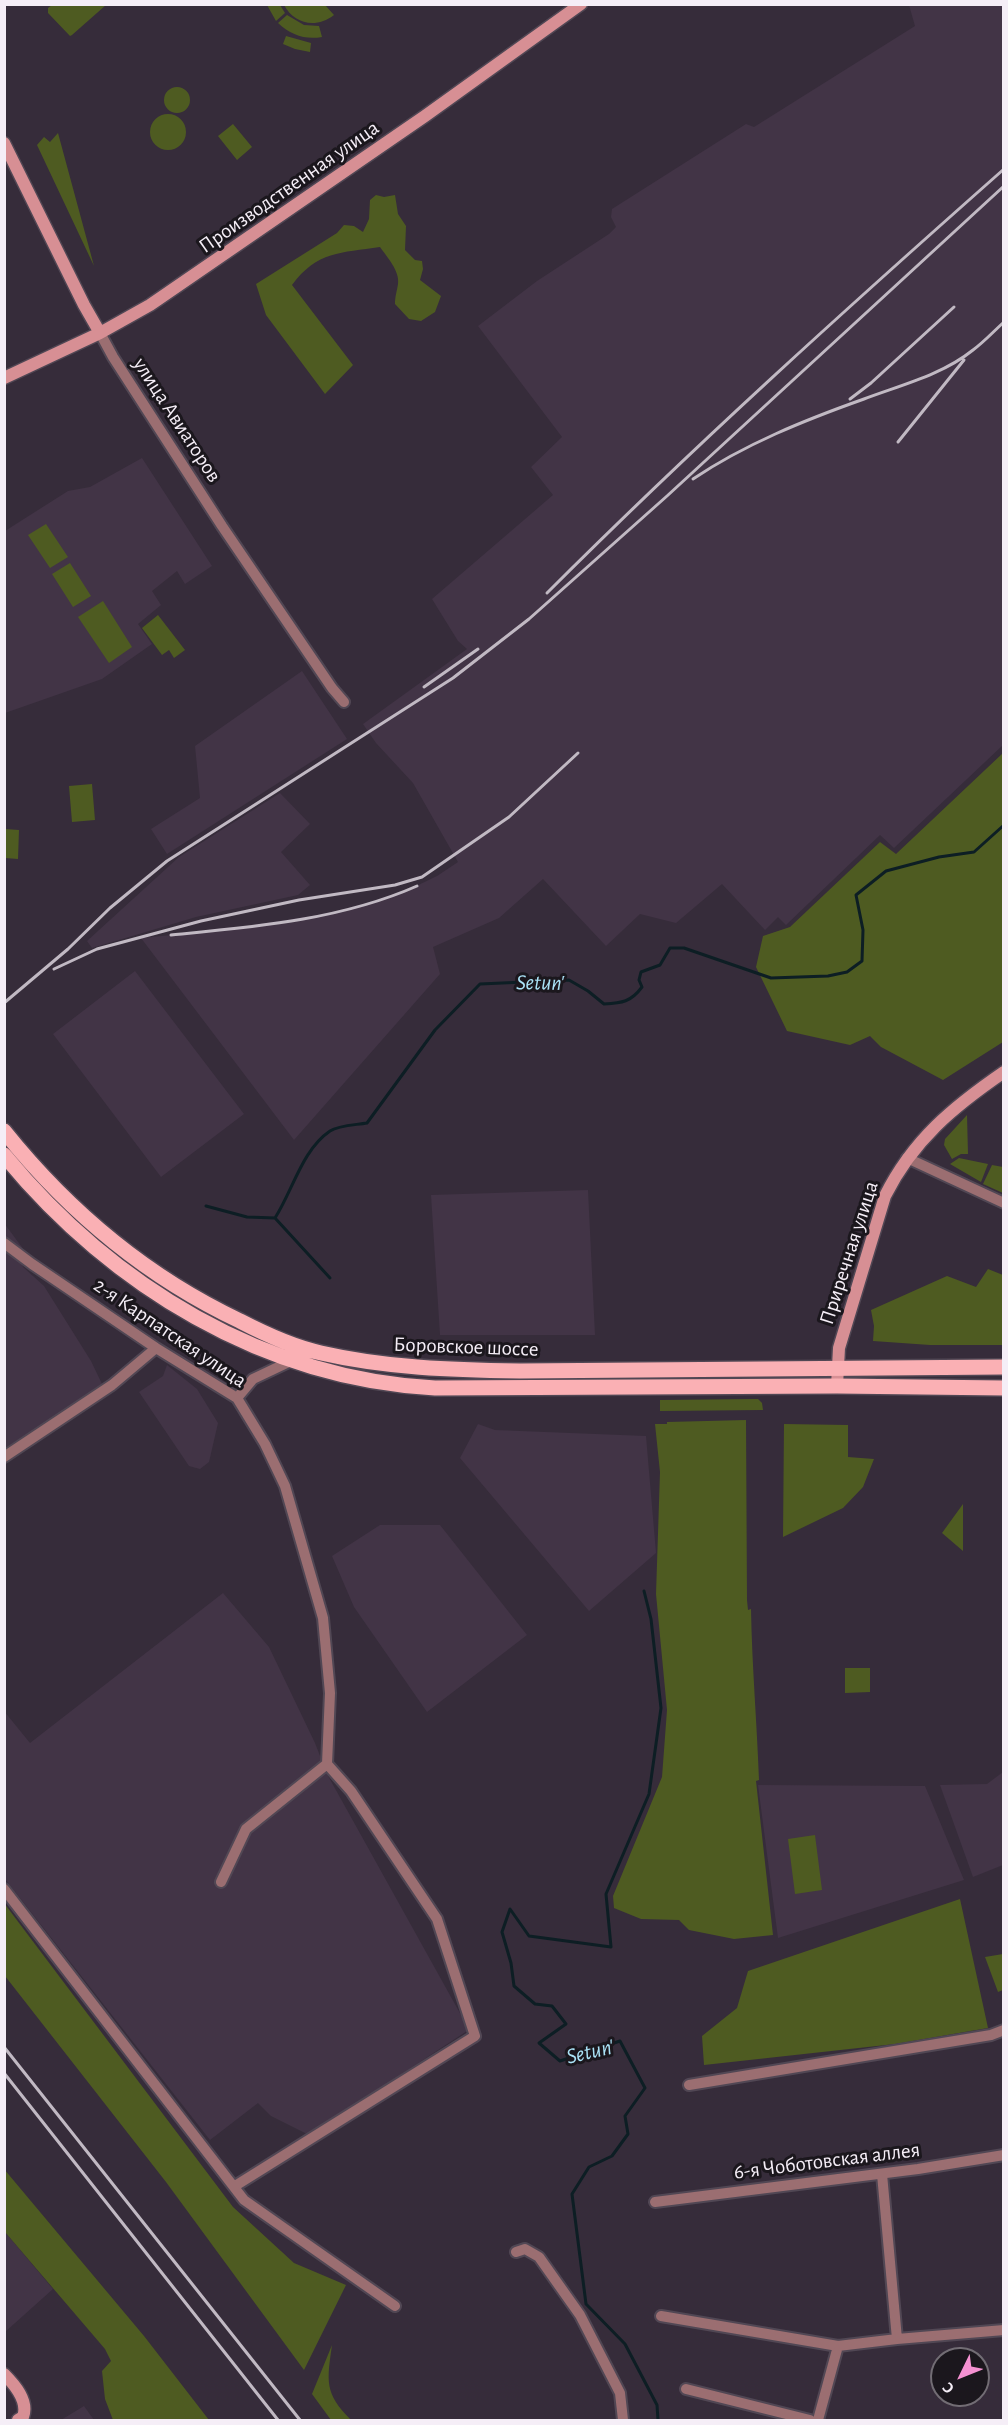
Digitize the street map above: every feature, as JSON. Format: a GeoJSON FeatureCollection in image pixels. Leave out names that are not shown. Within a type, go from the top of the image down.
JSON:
{"type":"FeatureCollection","features":[{"type":"Feature","properties":{"kind":"main road","name":"Производственная улица"},"geometry":{"type":"LineString","coordinates":[[4,378],[100,333],[150,305],[215,262],[581,4]]}},
{"type":"Feature","properties":{"kind":"main road","name":"улица Авиаторов"},"geometry":{"type":"LineString","coordinates":[[4,143],[100,333]]}},
{"type":"Feature","properties":{"kind":"main road","name":"Приречная улица"},"geometry":{"type":"LineString","coordinates":[[837,1386],[839,1348],[885,1196],[921,1139],[945,1116],[1004,1072]]}},
{"type":"Feature","properties":{"kind":"main road","name":"Боровское шоссе"},"geometry":{"type":"LineString","coordinates":[[4,1131],[69,1203],[108,1238],[147,1268],[228,1316],[264,1333],[318,1353],[378,1364],[456,1370],[1004,1367]]}},
{"type":"Feature","properties":{"kind":"main road","name":"Боровское шоссе"},"geometry":{"type":"LineString","coordinates":[[4,1155],[81,1236],[147,1289],[232,1337],[293,1360],[352,1377],[435,1388],[837,1386],[1004,1388]]}},
{"type":"Feature","properties":{"kind":"main road"},"geometry":{"type":"LineString","coordinates":[[4,2374],[25,2403],[23,2417],[18,2421]]}},
{"type":"Feature","properties":{"kind":"street","name":"улица Авиаторов"},"geometry":{"type":"LineString","coordinates":[[100,333],[113,357],[222,526],[332,688],[344,702]]}},
{"type":"Feature","properties":{"kind":"street"},"geometry":{"type":"LineString","coordinates":[[907,1158],[1004,1203]]}},
{"type":"Feature","properties":{"kind":"street","name":"2-я Карпатская улица"},"geometry":{"type":"LineString","coordinates":[[4,1243],[156,1348],[237,1398],[265,1444],[285,1486],[323,1618],[330,1693],[327,1764]]}},
{"type":"Feature","properties":{"kind":"street"},"geometry":{"type":"LineString","coordinates":[[4,1457],[112,1385],[156,1348]]}},
{"type":"Feature","properties":{"kind":"street"},"geometry":{"type":"LineString","coordinates":[[237,1398],[253,1378],[293,1360]]}},
{"type":"Feature","properties":{"kind":"street"},"geometry":{"type":"LineString","coordinates":[[221,1882],[246,1829],[327,1764],[351,1791],[437,1919],[474,2036],[235,2186]]}},
{"type":"Feature","properties":{"kind":"street"},"geometry":{"type":"LineString","coordinates":[[4,1889],[244,2200],[395,2306]]}},
{"type":"Feature","properties":{"kind":"street"},"geometry":{"type":"LineString","coordinates":[[689,2085],[991,2035],[1004,2030]]}},
{"type":"Feature","properties":{"kind":"street","name":"6-я Чоботовская аллея"},"geometry":{"type":"LineString","coordinates":[[655,2202],[882,2174],[1004,2155]]}},
{"type":"Feature","properties":{"kind":"street"},"geometry":{"type":"LineString","coordinates":[[882,2174],[897,2338]]}},
{"type":"Feature","properties":{"kind":"street"},"geometry":{"type":"LineString","coordinates":[[516,2252],[525,2249],[539,2257],[580,2315],[620,2393],[623,2421]]}},
{"type":"Feature","properties":{"kind":"street"},"geometry":{"type":"LineString","coordinates":[[661,2316],[838,2346],[897,2338],[1004,2330]]}},
{"type":"Feature","properties":{"kind":"street"},"geometry":{"type":"LineString","coordinates":[[818,2421],[838,2346]]}},
{"type":"Feature","properties":{"kind":"street"},"geometry":{"type":"LineString","coordinates":[[686,2389],[810,2421]]}},
{"type":"Feature","properties":{"kind":"shaded area"},"geometry":{"type":"Polygon","coordinates":[[[909,5],[1003,5],[1003,745],[894,848],[880,835],[786,925],[778,917],[765,930],[722,884],[676,923],[640,914],[606,946],[543,879],[499,918],[433,947],[440,974],[294,1140],[141,938],[214,931],[345,911],[406,891],[437,876],[458,862],[413,783],[376,743],[363,724],[467,649],[458,641],[432,599],[553,495],[531,467],[562,437],[478,326],[537,281],[609,234],[616,227],[611,217],[612,209],[746,124],[754,127],[915,26],[909,5]]]}},
{"type":"Feature","properties":{"kind":"shaded area"},"geometry":{"type":"Polygon","coordinates":[[[142,458],[212,566],[185,584],[177,571],[152,591],[161,605],[138,624],[152,644],[102,679],[5,713],[5,531],[68,491],[90,487],[142,458]]]}},
{"type":"Feature","properties":{"kind":"shaded area"},"geometry":{"type":"Polygon","coordinates":[[[302,671],[347,739],[167,854],[151,829],[200,798],[195,746],[302,671]]]}},
{"type":"Feature","properties":{"kind":"shaded area"},"geometry":{"type":"Polygon","coordinates":[[[280,793],[310,824],[281,852],[310,885],[298,895],[196,917],[92,948],[87,941],[179,857],[280,793]]]}},
{"type":"Feature","properties":{"kind":"shaded area"},"geometry":{"type":"Polygon","coordinates":[[[135,971],[244,1114],[161,1177],[53,1034],[135,971]]]}},
{"type":"Feature","properties":{"kind":"shaded area"},"geometry":{"type":"Polygon","coordinates":[[[588,1190],[595,1335],[440,1335],[431,1195],[588,1190]]]}},
{"type":"Feature","properties":{"kind":"shaded area"},"geometry":{"type":"Polygon","coordinates":[[[4,1223],[24,1250],[20,1260],[23,1267],[44,1286],[91,1361],[103,1386],[5,1448],[4,1223]]]}},
{"type":"Feature","properties":{"kind":"shaded area"},"geometry":{"type":"Polygon","coordinates":[[[167,1365],[197,1389],[218,1423],[209,1462],[200,1469],[189,1466],[139,1392],[163,1376],[167,1365]]]}},
{"type":"Feature","properties":{"kind":"shaded area"},"geometry":{"type":"Polygon","coordinates":[[[478,1424],[495,1430],[646,1436],[656,1553],[589,1611],[460,1458],[478,1424]]]}},
{"type":"Feature","properties":{"kind":"shaded area"},"geometry":{"type":"Polygon","coordinates":[[[380,1525],[440,1525],[527,1635],[427,1712],[354,1607],[332,1556],[380,1525]]]}},
{"type":"Feature","properties":{"kind":"shaded area"},"geometry":{"type":"Polygon","coordinates":[[[223,1593],[269,1647],[315,1743],[327,1774],[466,2024],[467,2031],[309,2135],[271,2116],[258,2103],[210,2140],[5,1879],[4,1711],[30,1743],[223,1593]]]}},
{"type":"Feature","properties":{"kind":"shaded area"},"geometry":{"type":"Polygon","coordinates":[[[1003,1772],[1003,1865],[973,1877],[940,1785],[987,1784],[1003,1772]]]}},
{"type":"Feature","properties":{"kind":"shaded area"},"geometry":{"type":"Polygon","coordinates":[[[758,1785],[925,1786],[964,1880],[778,1938],[758,1785]]]}},
{"type":"Feature","properties":{"kind":"shaded area"},"geometry":{"type":"Polygon","coordinates":[[[4,2231],[53,2289],[5,2332],[4,2332],[4,2231]]]}},
{"type":"Feature","properties":{"kind":"shaded area"},"geometry":{"type":"Polygon","coordinates":[[[84,2406],[94,2420],[61,2420],[84,2406]]]}},
{"type":"Feature","properties":{"kind":"green space"},"geometry":{"type":"Polygon","coordinates":[[[52,5],[106,5],[70,36],[48,13],[48,8],[52,5]]]}},
{"type":"Feature","properties":{"kind":"green space"},"geometry":{"type":"Polygon","coordinates":[[[267,5],[280,5],[285,13],[276,21],[267,5]]]}},
{"type":"Feature","properties":{"kind":"green space"},"geometry":{"type":"Polygon","coordinates":[[[284,5],[325,5],[334,15],[320,22],[306,22],[294,17],[284,5]]]}},
{"type":"Feature","properties":{"kind":"green space"},"geometry":{"type":"Polygon","coordinates":[[[287,15],[304,25],[319,26],[322,37],[298,36],[288,31],[278,23],[287,15]]]}},
{"type":"Feature","properties":{"kind":"green space"},"geometry":{"type":"Polygon","coordinates":[[[286,36],[311,43],[310,52],[283,44],[286,36]]]}},
{"type":"Feature","properties":{"kind":"green space"},"geometry":{"type":"Polygon","coordinates":[[[177,87],[186,91],[190,100],[186,109],[177,113],[168,109],[164,100],[168,91],[177,87]]]}},
{"type":"Feature","properties":{"kind":"green space"},"geometry":{"type":"Polygon","coordinates":[[[168,114],[180,120],[186,132],[180,144],[168,150],[156,144],[150,132],[156,120],[168,114]]]}},
{"type":"Feature","properties":{"kind":"green space"},"geometry":{"type":"Polygon","coordinates":[[[233,124],[252,147],[237,160],[218,136],[233,124]]]}},
{"type":"Feature","properties":{"kind":"green space"},"geometry":{"type":"Polygon","coordinates":[[[58,133],[94,266],[37,145],[44,137],[50,142],[58,133]]]}},
{"type":"Feature","properties":{"kind":"green space"},"geometry":{"type":"Polygon","coordinates":[[[376,195],[384,197],[395,195],[398,214],[406,226],[405,250],[415,260],[422,261],[423,269],[420,280],[441,296],[435,312],[421,321],[409,319],[395,304],[397,274],[380,247],[331,255],[301,274],[292,285],[353,365],[325,394],[266,315],[256,284],[337,233],[344,225],[354,226],[363,232],[369,219],[370,200],[376,195]]]}},
{"type":"Feature","properties":{"kind":"green space"},"geometry":{"type":"Polygon","coordinates":[[[46,524],[68,557],[50,568],[28,535],[46,524]]]}},
{"type":"Feature","properties":{"kind":"green space"},"geometry":{"type":"Polygon","coordinates":[[[70,563],[91,596],[73,607],[52,574],[70,563]]]}},
{"type":"Feature","properties":{"kind":"green space"},"geometry":{"type":"Polygon","coordinates":[[[103,601],[132,647],[109,663],[78,617],[103,601]]]}},
{"type":"Feature","properties":{"kind":"green space"},"geometry":{"type":"Polygon","coordinates":[[[158,615],[185,650],[174,658],[169,650],[162,655],[142,628],[158,615]]]}},
{"type":"Feature","properties":{"kind":"green space"},"geometry":{"type":"Polygon","coordinates":[[[1003,753],[1003,1042],[943,1080],[881,1047],[870,1036],[850,1045],[787,1031],[756,967],[763,936],[790,927],[880,842],[896,854],[1003,753]]]}},
{"type":"Feature","properties":{"kind":"green space"},"geometry":{"type":"Polygon","coordinates":[[[92,784],[95,820],[72,822],[69,786],[92,784]]]}},
{"type":"Feature","properties":{"kind":"green space"},"geometry":{"type":"Polygon","coordinates":[[[5,829],[19,830],[18,859],[5,858],[5,829]]]}},
{"type":"Feature","properties":{"kind":"green space"},"geometry":{"type":"Polygon","coordinates":[[[967,1115],[968,1154],[961,1154],[952,1159],[944,1145],[945,1139],[967,1115]]]}},
{"type":"Feature","properties":{"kind":"green space"},"geometry":{"type":"Polygon","coordinates":[[[959,1158],[988,1164],[981,1182],[950,1164],[959,1158]]]}},
{"type":"Feature","properties":{"kind":"green space"},"geometry":{"type":"Polygon","coordinates":[[[992,1165],[1003,1167],[1003,1193],[983,1184],[992,1165]]]}},
{"type":"Feature","properties":{"kind":"green space"},"geometry":{"type":"Polygon","coordinates":[[[988,1269],[1003,1275],[1003,1345],[930,1345],[873,1341],[874,1326],[871,1310],[947,1276],[976,1287],[988,1269]]]}},
{"type":"Feature","properties":{"kind":"green space"},"geometry":{"type":"Polygon","coordinates":[[[758,1399],[762,1403],[763,1410],[660,1411],[660,1400],[758,1399]]]}},
{"type":"Feature","properties":{"kind":"green space"},"geometry":{"type":"Polygon","coordinates":[[[746,1420],[747,1600],[748,1610],[751,1609],[759,1780],[756,1781],[773,1935],[734,1939],[689,1930],[679,1920],[641,1919],[614,1908],[613,1896],[662,1777],[667,1710],[656,1594],[660,1472],[655,1424],[746,1420]]]}},
{"type":"Feature","properties":{"kind":"green space"},"geometry":{"type":"Polygon","coordinates":[[[784,1424],[848,1425],[848,1457],[874,1459],[863,1487],[843,1508],[783,1537],[784,1424]]]}},
{"type":"Feature","properties":{"kind":"green space"},"geometry":{"type":"Polygon","coordinates":[[[963,1504],[963,1551],[942,1533],[963,1504]]]}},
{"type":"Feature","properties":{"kind":"green space"},"geometry":{"type":"Polygon","coordinates":[[[845,1668],[870,1668],[870,1692],[845,1693],[845,1668]]]}},
{"type":"Feature","properties":{"kind":"green space"},"geometry":{"type":"Polygon","coordinates":[[[815,1835],[822,1890],[795,1894],[788,1839],[815,1835]]]}},
{"type":"Feature","properties":{"kind":"green space"},"geometry":{"type":"Polygon","coordinates":[[[960,1899],[988,2028],[895,2044],[704,2065],[702,2036],[737,2008],[748,1971],[960,1899]]]}},
{"type":"Feature","properties":{"kind":"green space"},"geometry":{"type":"Polygon","coordinates":[[[4,1903],[233,2207],[294,2263],[346,2285],[304,2370],[166,2182],[5,1976],[4,1903]]]}},
{"type":"Feature","properties":{"kind":"green space"},"geometry":{"type":"Polygon","coordinates":[[[1003,1954],[1003,1990],[998,1992],[985,1957],[1003,1954]]]}},
{"type":"Feature","properties":{"kind":"green space"},"geometry":{"type":"Polygon","coordinates":[[[4,2169],[144,2336],[209,2420],[113,2420],[105,2399],[102,2371],[111,2361],[105,2349],[5,2232],[4,2169]]]}},
{"type":"Feature","properties":{"kind":"green space"},"geometry":{"type":"Polygon","coordinates":[[[332,2345],[329,2377],[332,2394],[342,2411],[351,2420],[331,2420],[312,2394],[332,2345]]]}},
{"type":"Feature","properties":{"kind":"waterway","name":"Setun'"},"geometry":{"type":"LineString","coordinates":[[330,1278],[275,1218],[305,1159],[320,1139],[330,1131],[343,1126],[367,1123],[435,1030],[480,984],[569,980],[604,1004],[621,1002],[630,999],[638,992],[642,987],[639,980],[641,972],[660,965],[670,948],[684,948],[771,978],[828,976],[847,972],[862,961],[863,930],[856,895],[886,871],[939,857],[974,852],[1004,825]]}},
{"type":"Feature","properties":{"kind":"waterway"},"geometry":{"type":"LineString","coordinates":[[206,1206],[247,1217],[275,1218]]}},
{"type":"Feature","properties":{"kind":"waterway","name":"Setun'"},"geometry":{"type":"LineString","coordinates":[[644,1591],[651,1619],[661,1708],[649,1794],[606,1894],[611,1947],[529,1936],[510,1909],[502,1932],[511,1963],[514,1986],[535,2004],[552,2006],[566,2024],[539,2043],[560,2061],[620,2041],[645,2088],[625,2116],[628,2134],[612,2156],[589,2167],[572,2194],[586,2304],[625,2344],[657,2405],[658,2420]]}},
{"type":"Feature","properties":{"kind":"railway"},"geometry":{"type":"LineString","coordinates":[[547,593],[658,484],[772,378],[1004,169]]}},
{"type":"Feature","properties":{"kind":"railway"},"geometry":{"type":"LineString","coordinates":[[4,1003],[68,949],[110,908],[167,861],[453,678],[529,619],[667,496],[1004,186]]}},
{"type":"Feature","properties":{"kind":"railway"},"geometry":{"type":"LineString","coordinates":[[850,399],[871,383],[954,307]]}},
{"type":"Feature","properties":{"kind":"railway"},"geometry":{"type":"LineString","coordinates":[[693,479],[733,455],[776,434],[820,415],[921,379],[948,366],[977,347],[1004,322]]}},
{"type":"Feature","properties":{"kind":"railway"},"geometry":{"type":"LineString","coordinates":[[898,442],[964,360]]}},
{"type":"Feature","properties":{"kind":"railway"},"geometry":{"type":"LineString","coordinates":[[424,687],[478,649]]}},
{"type":"Feature","properties":{"kind":"railway"},"geometry":{"type":"LineString","coordinates":[[54,969],[97,949],[201,921],[299,900],[395,885],[422,877],[509,817],[578,753]]}},
{"type":"Feature","properties":{"kind":"railway"},"geometry":{"type":"LineString","coordinates":[[171,935],[265,925],[327,914],[388,898],[417,886]]}},
{"type":"Feature","properties":{"kind":"railway"},"geometry":{"type":"LineString","coordinates":[[4,2047],[300,2420]]}},
{"type":"Feature","properties":{"kind":"railway"},"geometry":{"type":"LineString","coordinates":[[4,2073],[278,2420]]}}]}
